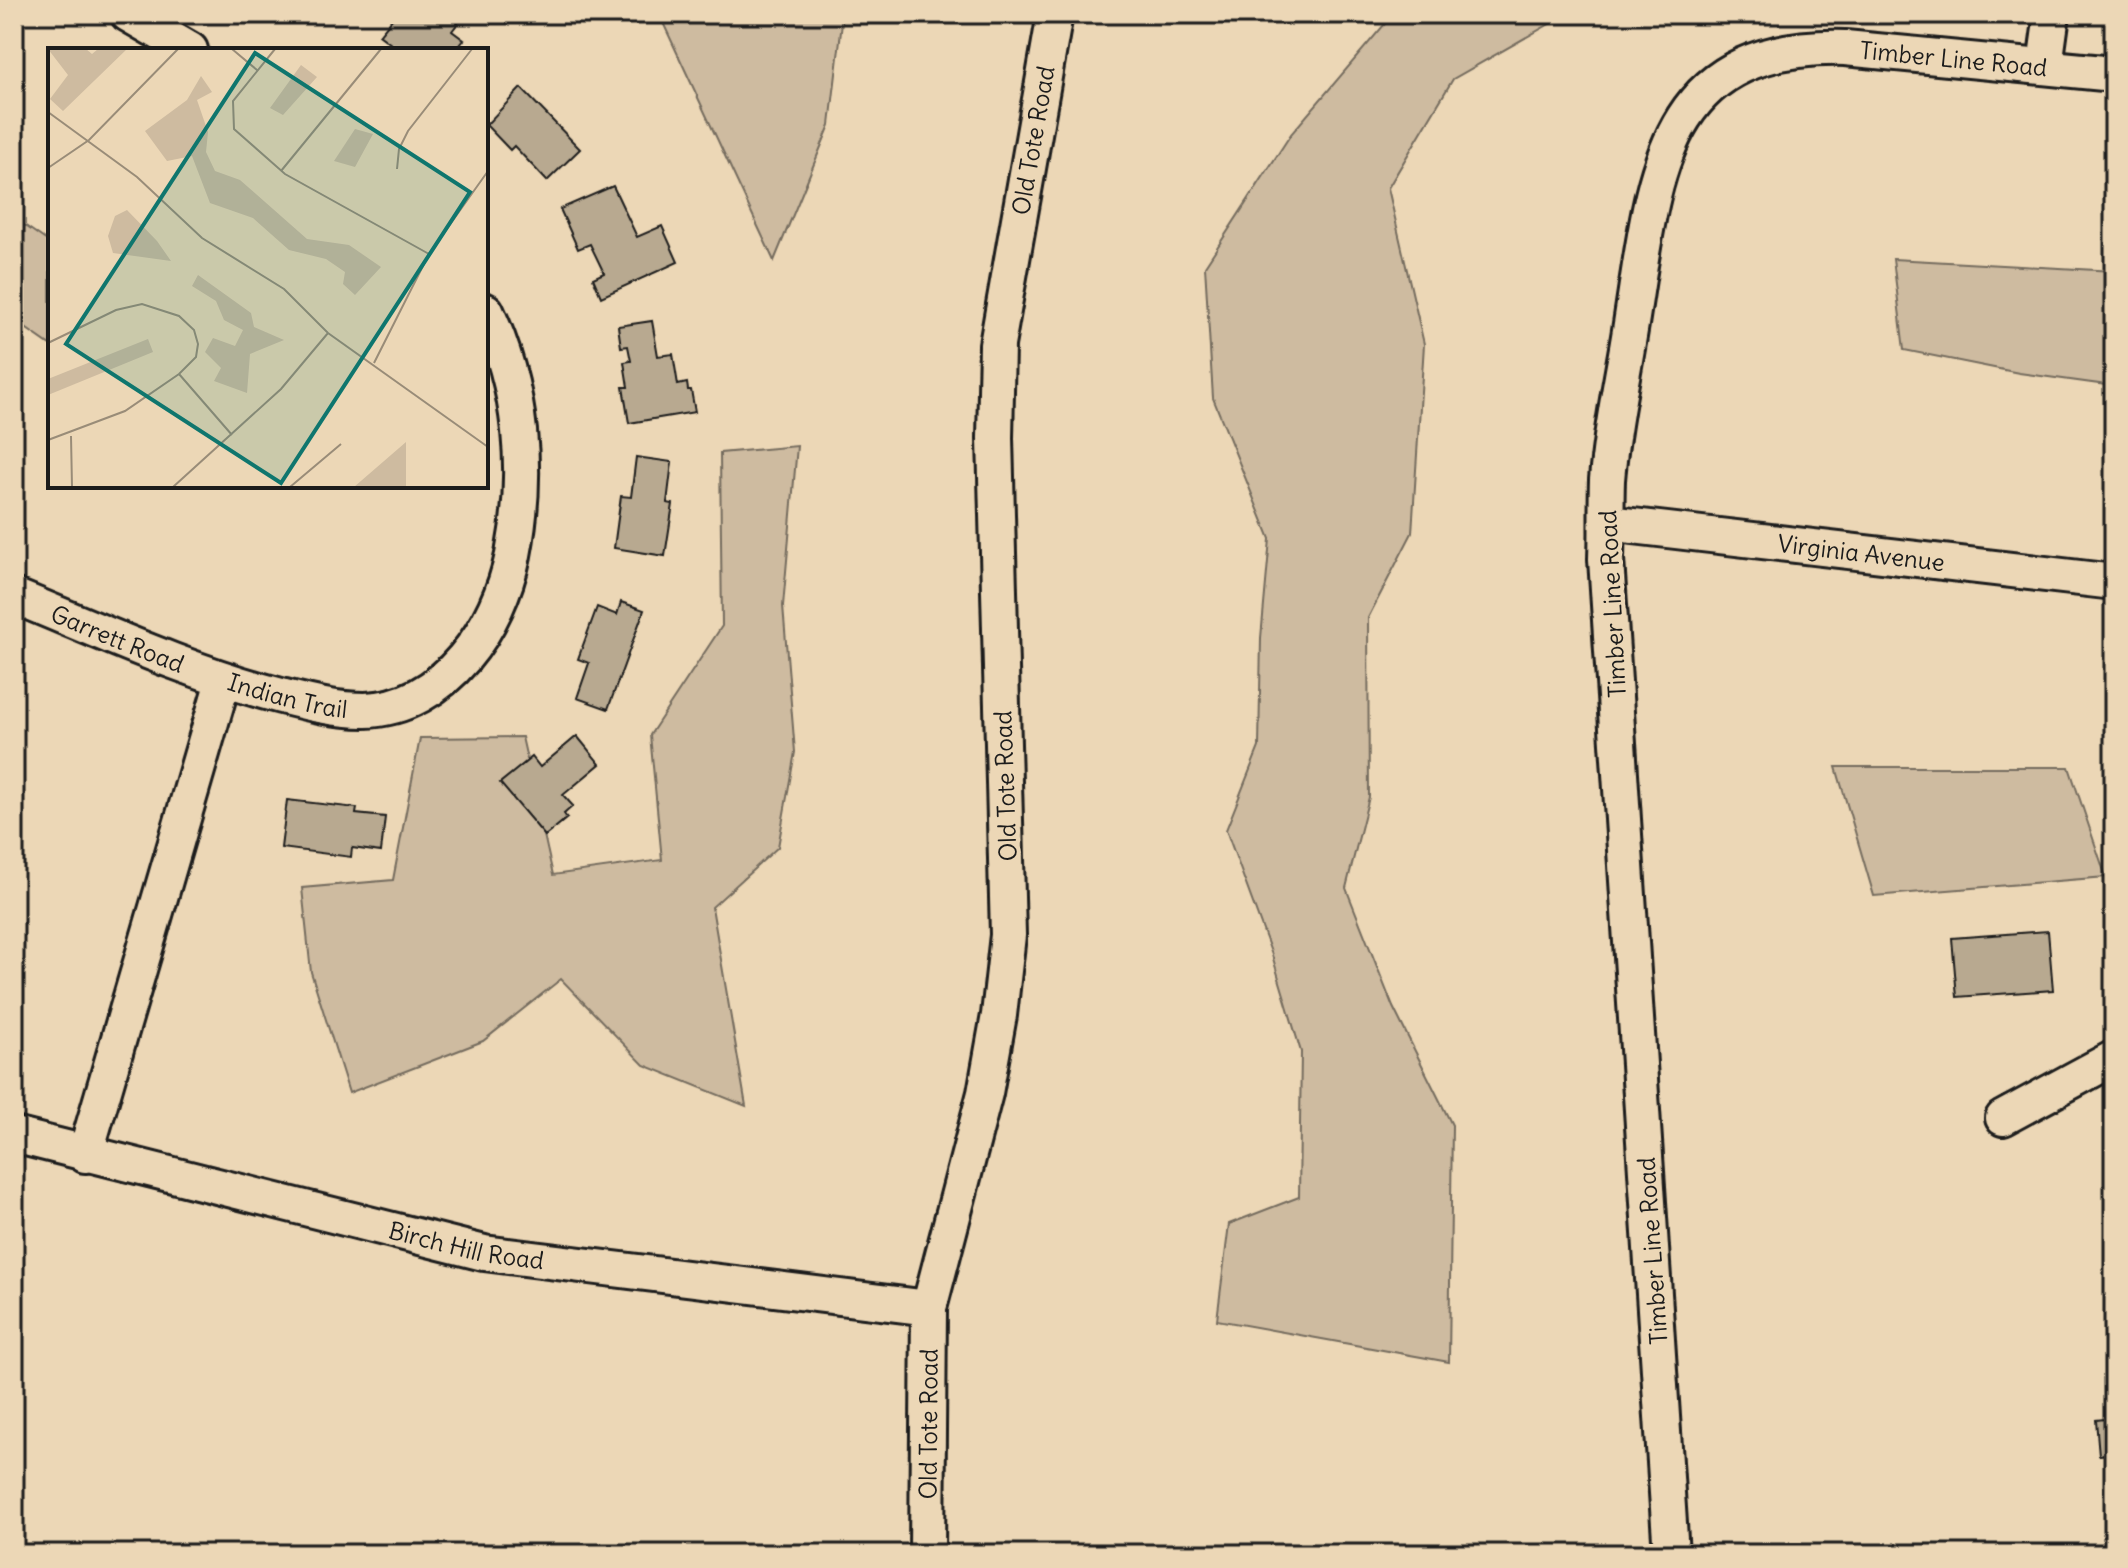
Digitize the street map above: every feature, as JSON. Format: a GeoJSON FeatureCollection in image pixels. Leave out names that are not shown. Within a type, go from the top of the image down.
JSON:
{"type":"FeatureCollection","features":[{"type":"Feature","properties":{"kind":"street"},"geometry":{"type":"LineString","coordinates":[[128,14],[187,48]]}},
{"type":"Feature","properties":{"kind":"street","name":"Old Tote Road"},"geometry":{"type":"LineString","coordinates":[[927,1554],[929,1308],[985,1093],[999,1015],[1008,935],[995,438],[997,345],[1055,14]]}},
{"type":"Feature","properties":{"kind":"street"},"geometry":{"type":"LineString","coordinates":[[2045,65],[2052,14]]}},
{"type":"Feature","properties":{"kind":"street","name":"Timber Line Road"},"geometry":{"type":"LineString","coordinates":[[1671,1554],[1607,523],[1607,479],[1652,192],[1666,145],[1686,114],[1710,88],[1751,63],[1809,47],[2045,65],[2114,74]]}},
{"type":"Feature","properties":{"kind":"street","name":"Indian Trail"},"geometry":{"type":"LineString","coordinates":[[85,1155],[223,681],[327,707],[367,710],[408,700],[441,680],[470,653],[497,612],[510,569],[522,488],[516,407],[507,367],[488,316]]}},
{"type":"Feature","properties":{"kind":"street","name":"Virginia Avenue"},"geometry":{"type":"LineString","coordinates":[[1607,523],[2114,582]]}},
{"type":"Feature","properties":{"kind":"street","name":"Garrett Road"},"geometry":{"type":"LineString","coordinates":[[14,596],[223,681]]}},
{"type":"Feature","properties":{"kind":"street"},"geometry":{"type":"LineString","coordinates":[[2003,1118],[2114,1058]]}},
{"type":"Feature","properties":{"kind":"street","name":"Birch Hill Road"},"geometry":{"type":"LineString","coordinates":[[14,1135],[484,1253],[929,1308]]}},
{"type":"Feature","properties":{"kind":"shaded area"},"geometry":{"type":"Polygon","coordinates":[[[659,14],[843,14],[830,125],[774,261],[659,14]]]}},
{"type":"Feature","properties":{"kind":"shaded area"},"geometry":{"type":"Polygon","coordinates":[[[1387,14],[1567,14],[1453,79],[1388,188],[1424,344],[1412,533],[1368,618],[1369,797],[1346,888],[1393,1007],[1452,1125],[1449,1362],[1217,1320],[1229,1224],[1299,1197],[1301,1052],[1272,955],[1226,830],[1259,747],[1261,638],[1270,539],[1213,398],[1205,266],[1291,134],[1390,18],[1387,14]]]}},
{"type":"Feature","properties":{"kind":"shaded area"},"geometry":{"type":"Polygon","coordinates":[[[14,218],[48,242],[48,344],[14,320],[14,218]]]}},
{"type":"Feature","properties":{"kind":"shaded area"},"geometry":{"type":"Polygon","coordinates":[[[1893,259],[2114,271],[2114,386],[2019,373],[1904,350],[1893,259]]]}},
{"type":"Feature","properties":{"kind":"shaded area"},"geometry":{"type":"Polygon","coordinates":[[[797,446],[783,606],[795,752],[778,847],[712,907],[746,1106],[644,1065],[561,979],[483,1041],[349,1093],[311,972],[302,888],[393,880],[420,738],[522,737],[553,875],[662,860],[650,735],[722,626],[720,453],[797,446]]]}},
{"type":"Feature","properties":{"kind":"shaded area"},"geometry":{"type":"Polygon","coordinates":[[[1836,767],[2069,767],[2106,877],[1874,896],[1836,767]]]}},
{"type":"Feature","properties":{"kind":"building"},"geometry":{"type":"Polygon","coordinates":[[[396,14],[465,14],[452,31],[464,40],[458,48],[396,48],[379,35],[396,14]]]}},
{"type":"Feature","properties":{"kind":"building"},"geometry":{"type":"Polygon","coordinates":[[[521,88],[580,149],[547,181],[514,146],[510,150],[488,127],[488,123],[521,88]]]}},
{"type":"Feature","properties":{"kind":"building"},"geometry":{"type":"Polygon","coordinates":[[[613,186],[637,237],[662,226],[678,262],[601,297],[593,278],[604,273],[590,244],[578,249],[560,209],[613,186]]]}},
{"type":"Feature","properties":{"kind":"building"},"geometry":{"type":"Polygon","coordinates":[[[652,321],[658,356],[673,354],[678,385],[687,383],[695,412],[629,423],[623,387],[628,387],[624,362],[631,361],[628,346],[621,347],[618,326],[652,321]]]}},
{"type":"Feature","properties":{"kind":"building"},"geometry":{"type":"Polygon","coordinates":[[[636,457],[672,462],[667,503],[673,504],[665,556],[614,548],[621,496],[631,497],[636,457]]]}},
{"type":"Feature","properties":{"kind":"building"},"geometry":{"type":"Polygon","coordinates":[[[621,602],[644,610],[608,709],[577,698],[589,663],[578,659],[597,607],[617,615],[621,602]]]}},
{"type":"Feature","properties":{"kind":"building"},"geometry":{"type":"Polygon","coordinates":[[[577,736],[600,764],[563,795],[573,806],[564,814],[567,818],[545,836],[500,783],[532,757],[540,767],[577,736]]]}},
{"type":"Feature","properties":{"kind":"building"},"geometry":{"type":"Polygon","coordinates":[[[287,800],[357,808],[356,814],[385,817],[381,852],[352,848],[351,857],[281,848],[287,800]]]}},
{"type":"Feature","properties":{"kind":"building"},"geometry":{"type":"Polygon","coordinates":[[[2048,931],[2053,990],[1957,997],[1952,938],[2048,931]]]}},
{"type":"Feature","properties":{"kind":"building"},"geometry":{"type":"Polygon","coordinates":[[[2114,1418],[2114,1453],[2099,1455],[2096,1420],[2114,1418]]]}}]}
